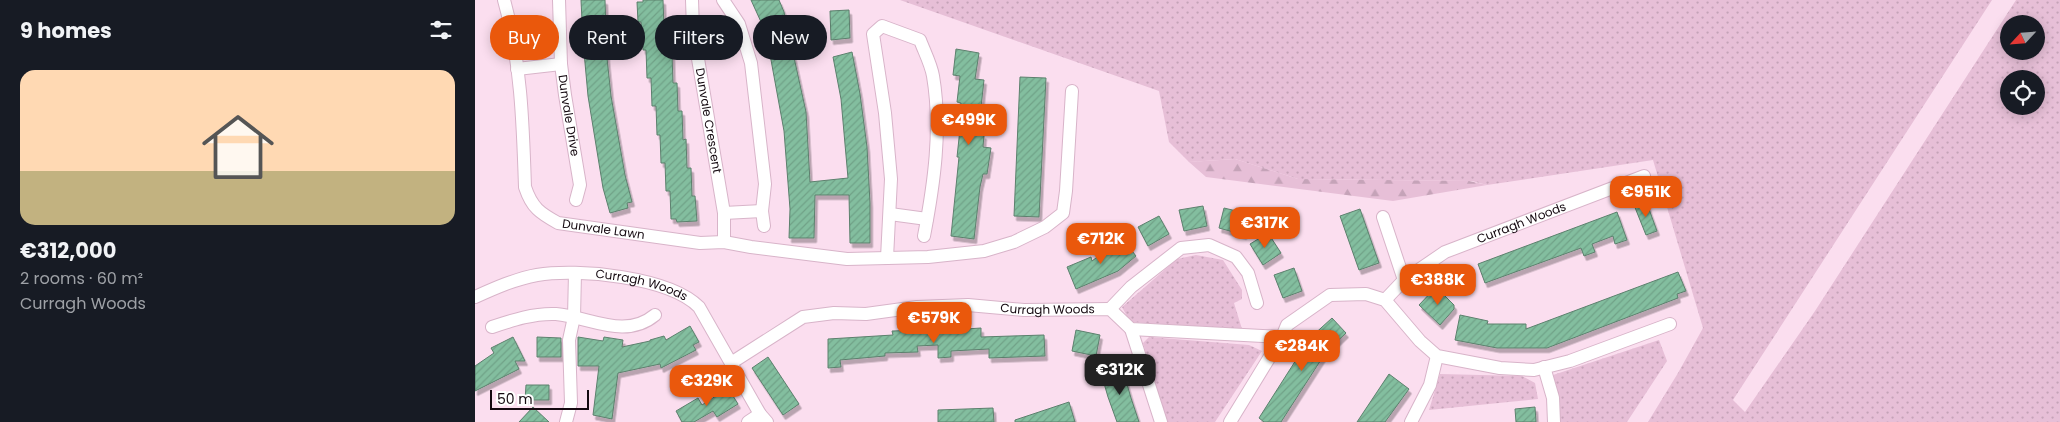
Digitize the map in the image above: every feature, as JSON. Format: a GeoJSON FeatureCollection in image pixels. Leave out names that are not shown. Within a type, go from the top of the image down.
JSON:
{"type":"FeatureCollection","features":[{"type":"Feature","properties":{"kind":"street","name":"Dunvale Lawn"},"geometry":{"type":"LineString","coordinates":[[504,0],[517,69],[525,187],[530,200],[540,213],[558,223],[700,243],[724,242],[751,248],[847,259],[956,255],[984,251],[1014,242],[1045,227],[1063,213],[1072,91]]}},
{"type":"Feature","properties":{"kind":"street","name":"Dunvale Drive"},"geometry":{"type":"LineString","coordinates":[[559,0],[561,64],[579,185],[577,200]]}},
{"type":"Feature","properties":{"kind":"street","name":"Dunvale Crescent"},"geometry":{"type":"LineString","coordinates":[[691,0],[693,29],[724,213],[724,242]]}},
{"type":"Feature","properties":{"kind":"street"},"geometry":{"type":"LineString","coordinates":[[723,0],[739,24],[751,63],[765,184],[762,211],[764,226]]}},
{"type":"Feature","properties":{"kind":"street"},"geometry":{"type":"LineString","coordinates":[[887,258],[891,178],[885,112],[873,34],[882,26],[920,40],[933,74],[938,133],[924,236]]}},
{"type":"Feature","properties":{"kind":"street"},"geometry":{"type":"LineString","coordinates":[[517,69],[561,64]]}},
{"type":"Feature","properties":{"kind":"street","name":"Curragh Woods"},"geometry":{"type":"LineString","coordinates":[[1385,300],[1404,280],[1445,252],[1644,176]]}},
{"type":"Feature","properties":{"kind":"street"},"geometry":{"type":"LineString","coordinates":[[724,213],[762,211]]}},
{"type":"Feature","properties":{"kind":"street"},"geometry":{"type":"LineString","coordinates":[[890,214],[927,219]]}},
{"type":"Feature","properties":{"kind":"street"},"geometry":{"type":"LineString","coordinates":[[1383,217],[1404,280]]}},
{"type":"Feature","properties":{"kind":"street","name":"Curragh Woods"},"geometry":{"type":"LineString","coordinates":[[731,364],[803,317],[834,313],[867,314],[917,307],[968,305],[1024,310],[1110,309],[1147,273],[1181,248],[1209,245],[1237,257],[1248,273],[1257,303]]}},
{"type":"Feature","properties":{"kind":"street"},"geometry":{"type":"LineString","coordinates":[[566,422],[571,403],[569,340],[574,316],[575,273]]}},
{"type":"Feature","properties":{"kind":"street","name":"Curragh Woods"},"geometry":{"type":"LineString","coordinates":[[475,296],[516,279],[539,274],[575,273],[610,275],[664,286],[693,300],[704,314],[731,364],[764,418],[748,422]]}},
{"type":"Feature","properties":{"kind":"street"},"geometry":{"type":"LineString","coordinates":[[1230,422],[1282,337],[1287,325],[1329,295],[1366,294],[1385,300],[1420,341],[1437,356],[1501,368],[1534,370],[1570,361],[1670,324]]}},
{"type":"Feature","properties":{"kind":"street","name":"Curragh Woods"},"geometry":{"type":"LineString","coordinates":[[1110,309],[1131,329],[1161,422]]}},
{"type":"Feature","properties":{"kind":"street","name":"Curragh Woods"},"geometry":{"type":"LineString","coordinates":[[492,327],[518,318],[554,314],[574,316],[610,326],[636,326],[655,315]]}},
{"type":"Feature","properties":{"kind":"street"},"geometry":{"type":"LineString","coordinates":[[1131,329],[1282,337]]}},
{"type":"Feature","properties":{"kind":"street"},"geometry":{"type":"LineString","coordinates":[[1411,422],[1430,385],[1437,356]]}},
{"type":"Feature","properties":{"kind":"street"},"geometry":{"type":"LineString","coordinates":[[1544,367],[1553,398],[1554,422]]}},
{"type":"Feature","properties":{"kind":"green space"},"geometry":{"type":"Polygon","coordinates":[[[900,0],[1992,0],[1733,400],[1745,412],[1815,311],[2000,25],[2000,60],[2045,60],[2045,15],[2006,15],[2016,0],[2060,0],[2060,422],[1648,422],[1703,328],[1653,160],[1487,185],[1472,181],[1298,179],[1235,159],[1189,162],[1169,142],[1159,91],[900,0]]]}},
{"type":"Feature","properties":{"kind":"green space"},"geometry":{"type":"Polygon","coordinates":[[[1235,159],[1298,179],[1469,181],[1487,185],[1393,201],[1206,177],[1189,162],[1235,159]]]}},
{"type":"Feature","properties":{"kind":"green space"},"geometry":{"type":"Polygon","coordinates":[[[1196,255],[1223,260],[1242,290],[1242,299],[1234,303],[1242,329],[1130,322],[1122,307],[1177,259],[1196,255]]]}},
{"type":"Feature","properties":{"kind":"green space"},"geometry":{"type":"Polygon","coordinates":[[[1149,337],[1249,345],[1262,351],[1215,422],[1167,422],[1143,343],[1149,337]]]}},
{"type":"Feature","properties":{"kind":"green space"},"geometry":{"type":"Polygon","coordinates":[[[1659,340],[1667,361],[1627,422],[1559,422],[1553,375],[1659,340]]]}},
{"type":"Feature","properties":{"kind":"green space"},"geometry":{"type":"Polygon","coordinates":[[[1440,374],[1522,376],[1535,383],[1538,399],[1429,410],[1440,374]]]}},
{"type":"Feature","properties":{"kind":"building"},"geometry":{"type":"Polygon","coordinates":[[[581,0],[605,0],[606,15],[582,15],[581,0]]]}},
{"type":"Feature","properties":{"kind":"building"},"geometry":{"type":"Polygon","coordinates":[[[643,0],[663,0],[664,15],[655,15],[655,60],[672,60],[673,83],[677,83],[678,111],[682,111],[683,140],[686,139],[687,168],[691,168],[692,196],[695,196],[697,221],[677,222],[676,219],[671,219],[670,191],[666,191],[665,163],[661,163],[660,135],[657,135],[656,106],[652,106],[651,78],[647,78],[645,15],[638,15],[637,2],[643,2],[643,0]]]}},
{"type":"Feature","properties":{"kind":"building"},"geometry":{"type":"Polygon","coordinates":[[[751,0],[779,0],[785,15],[758,15],[751,0]]]}},
{"type":"Feature","properties":{"kind":"building"},"geometry":{"type":"Polygon","coordinates":[[[849,10],[850,38],[831,40],[830,11],[849,10]]]}},
{"type":"Feature","properties":{"kind":"building"},"geometry":{"type":"Polygon","coordinates":[[[956,49],[979,53],[975,79],[984,80],[981,107],[985,108],[981,134],[984,135],[983,147],[991,148],[987,174],[983,174],[980,187],[974,239],[951,236],[959,157],[957,157],[960,129],[958,129],[961,103],[957,102],[960,76],[953,75],[956,49]]]}},
{"type":"Feature","properties":{"kind":"building"},"geometry":{"type":"Polygon","coordinates":[[[852,52],[867,147],[870,243],[850,243],[849,195],[815,195],[814,238],[789,238],[790,209],[784,131],[771,60],[795,60],[806,112],[810,182],[848,178],[841,99],[833,57],[852,52]]]}},
{"type":"Feature","properties":{"kind":"building"},"geometry":{"type":"Polygon","coordinates":[[[585,60],[607,60],[611,96],[625,175],[632,202],[627,203],[628,208],[610,213],[603,188],[588,96],[585,60]]]}},
{"type":"Feature","properties":{"kind":"building"},"geometry":{"type":"Polygon","coordinates":[[[1020,77],[1046,78],[1039,217],[1014,216],[1020,77]]]}},
{"type":"Feature","properties":{"kind":"building"},"geometry":{"type":"Polygon","coordinates":[[[1646,201],[1657,231],[1646,235],[1634,205],[1646,201]]]}},
{"type":"Feature","properties":{"kind":"building"},"geometry":{"type":"Polygon","coordinates":[[[1203,206],[1207,226],[1184,231],[1179,210],[1203,206]]]}},
{"type":"Feature","properties":{"kind":"building"},"geometry":{"type":"Polygon","coordinates":[[[1224,208],[1249,214],[1244,235],[1219,228],[1224,208]]]}},
{"type":"Feature","properties":{"kind":"building"},"geometry":{"type":"Polygon","coordinates":[[[1360,209],[1379,263],[1359,270],[1340,216],[1360,209]]]}},
{"type":"Feature","properties":{"kind":"building"},"geometry":{"type":"Polygon","coordinates":[[[1617,212],[1627,240],[1615,244],[1613,236],[1592,244],[1595,252],[1584,256],[1581,248],[1485,283],[1478,264],[1617,212]]]}},
{"type":"Feature","properties":{"kind":"building"},"geometry":{"type":"Polygon","coordinates":[[[1159,216],[1169,234],[1148,246],[1138,227],[1159,216]]]}},
{"type":"Feature","properties":{"kind":"building"},"geometry":{"type":"Polygon","coordinates":[[[1268,233],[1281,253],[1263,265],[1250,244],[1268,233]]]}},
{"type":"Feature","properties":{"kind":"building"},"geometry":{"type":"Polygon","coordinates":[[[1122,238],[1136,256],[1118,271],[1076,289],[1067,267],[1091,257],[1092,261],[1122,238]]]}},
{"type":"Feature","properties":{"kind":"building"},"geometry":{"type":"Polygon","coordinates":[[[1294,268],[1302,291],[1283,298],[1274,275],[1294,268]]]}},
{"type":"Feature","properties":{"kind":"building"},"geometry":{"type":"Polygon","coordinates":[[[1678,272],[1686,291],[1677,294],[1678,298],[1547,348],[1497,348],[1455,340],[1460,315],[1488,321],[1487,324],[1526,324],[1526,329],[1678,272]]]}},
{"type":"Feature","properties":{"kind":"building"},"geometry":{"type":"Polygon","coordinates":[[[1436,287],[1454,305],[1454,309],[1440,325],[1419,305],[1436,287]]]}},
{"type":"Feature","properties":{"kind":"building"},"geometry":{"type":"Polygon","coordinates":[[[1332,318],[1346,333],[1326,352],[1281,422],[1264,422],[1259,418],[1310,338],[1332,318]]]}},
{"type":"Feature","properties":{"kind":"building"},"geometry":{"type":"Polygon","coordinates":[[[949,323],[950,330],[981,328],[981,337],[1044,335],[1045,356],[989,358],[989,349],[951,351],[951,357],[938,358],[938,345],[917,346],[918,352],[885,353],[885,356],[840,360],[841,367],[828,368],[828,339],[893,335],[892,331],[924,330],[924,324],[949,323]]]}},
{"type":"Feature","properties":{"kind":"building"},"geometry":{"type":"Polygon","coordinates":[[[690,326],[699,342],[693,345],[696,350],[661,368],[660,364],[618,373],[612,419],[593,415],[599,366],[578,366],[578,337],[603,341],[604,337],[623,340],[622,347],[664,336],[666,340],[690,326]]]}},
{"type":"Feature","properties":{"kind":"building"},"geometry":{"type":"Polygon","coordinates":[[[1076,330],[1100,335],[1096,356],[1072,351],[1076,330]]]}},
{"type":"Feature","properties":{"kind":"building"},"geometry":{"type":"Polygon","coordinates":[[[513,337],[525,361],[515,361],[519,369],[475,391],[475,366],[494,353],[491,348],[513,337]]]}},
{"type":"Feature","properties":{"kind":"building"},"geometry":{"type":"Polygon","coordinates":[[[537,337],[561,338],[561,357],[537,357],[537,337]]]}},
{"type":"Feature","properties":{"kind":"building"},"geometry":{"type":"Polygon","coordinates":[[[768,357],[799,404],[783,415],[752,368],[768,357]]]}},
{"type":"Feature","properties":{"kind":"building"},"geometry":{"type":"Polygon","coordinates":[[[1122,367],[1139,422],[1117,422],[1108,397],[1101,373],[1122,367]]]}},
{"type":"Feature","properties":{"kind":"building"},"geometry":{"type":"Polygon","coordinates":[[[1389,374],[1409,389],[1385,422],[1357,422],[1389,374]]]}},
{"type":"Feature","properties":{"kind":"building"},"geometry":{"type":"Polygon","coordinates":[[[526,385],[549,385],[549,400],[525,400],[526,385]]]}},
{"type":"Feature","properties":{"kind":"building"},"geometry":{"type":"Polygon","coordinates":[[[728,388],[738,404],[717,417],[713,411],[694,422],[682,422],[676,411],[698,398],[702,405],[728,388]]]}},
{"type":"Feature","properties":{"kind":"building"},"geometry":{"type":"Polygon","coordinates":[[[1069,402],[1075,422],[1015,422],[1015,420],[1069,402]]]}},
{"type":"Feature","properties":{"kind":"building"},"geometry":{"type":"Polygon","coordinates":[[[533,407],[549,422],[519,422],[533,407]]]}},
{"type":"Feature","properties":{"kind":"building"},"geometry":{"type":"Polygon","coordinates":[[[1535,407],[1536,422],[1516,422],[1515,409],[1535,407]]]}},
{"type":"Feature","properties":{"kind":"building"},"geometry":{"type":"Polygon","coordinates":[[[993,408],[994,422],[938,422],[938,410],[993,408]]]}}]}
